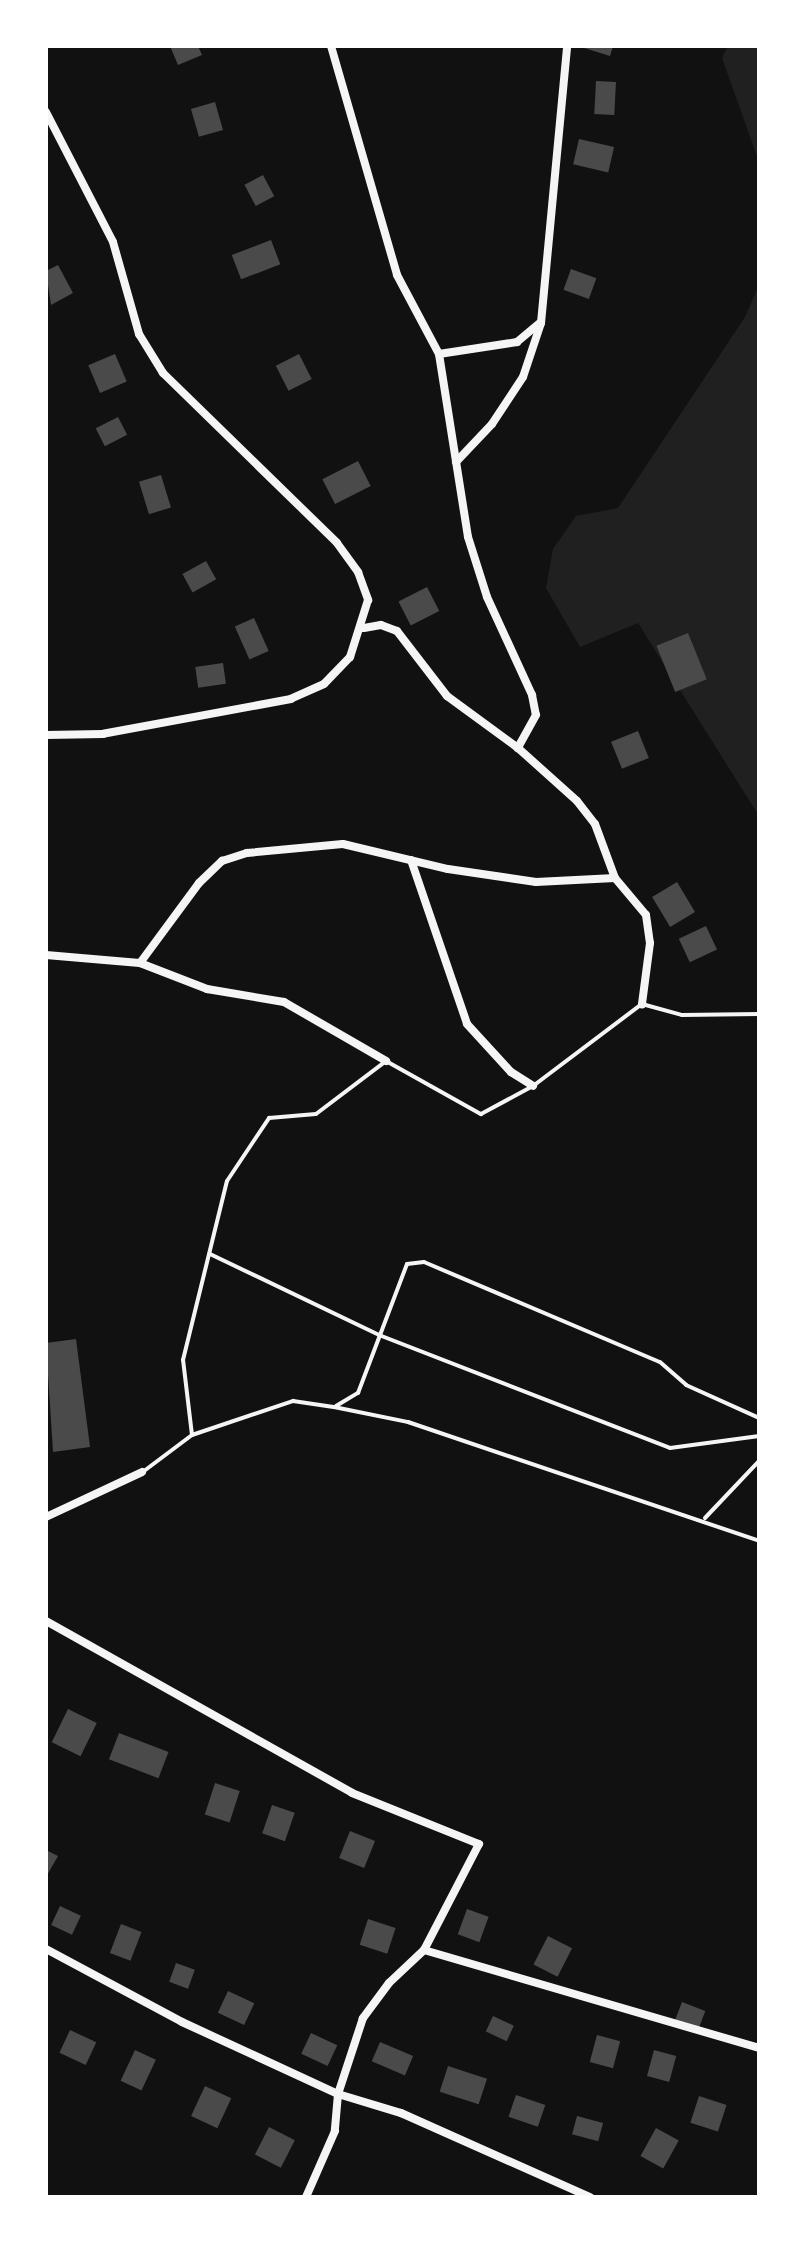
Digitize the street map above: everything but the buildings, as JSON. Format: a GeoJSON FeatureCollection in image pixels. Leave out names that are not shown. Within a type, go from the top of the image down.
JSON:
{"type":"FeatureCollection","features":[{"type":"Feature","properties":{"kind":"street"},"geometry":{"type":"LineString","coordinates":[[331,46],[397,275],[439,354],[468,537],[487,597],[532,695],[536,715],[518,748]]}},
{"type":"Feature","properties":{"kind":"street"},"geometry":{"type":"LineString","coordinates":[[456,462],[492,424],[523,377],[541,323],[567,46]]}},
{"type":"Feature","properties":{"kind":"street"},"geometry":{"type":"LineString","coordinates":[[46,116],[113,242],[139,334],[163,373],[337,543],[358,572],[368,600],[364,628],[350,657],[324,684],[291,699],[103,734],[46,735]]}},
{"type":"Feature","properties":{"kind":"street"},"geometry":{"type":"LineString","coordinates":[[439,354],[517,342],[541,323]]}},
{"type":"Feature","properties":{"kind":"street"},"geometry":{"type":"LineString","coordinates":[[364,628],[381,625],[397,631],[447,696],[518,748],[577,801],[595,824],[615,878],[646,915],[650,943],[642,1004]]}},
{"type":"Feature","properties":{"kind":"street"},"geometry":{"type":"LineString","coordinates":[[140,963],[199,883],[222,861],[247,853],[343,844],[411,860],[536,882],[615,878]]}},
{"type":"Feature","properties":{"kind":"street"},"geometry":{"type":"LineString","coordinates":[[411,860],[467,1024],[511,1072],[533,1086]]}},
{"type":"Feature","properties":{"kind":"street"},"geometry":{"type":"LineString","coordinates":[[46,955],[140,963],[207,989],[284,1002],[386,1061]]}},
{"type":"Feature","properties":{"kind":"street"},"geometry":{"type":"LineString","coordinates":[[46,1517],[142,1472]]}},
{"type":"Feature","properties":{"kind":"street"},"geometry":{"type":"LineString","coordinates":[[46,1621],[352,1793],[479,1844],[424,1950],[389,1983],[363,2018],[338,2094],[335,2131],[306,2197]]}},
{"type":"Feature","properties":{"kind":"street"},"geometry":{"type":"LineString","coordinates":[[46,1949],[182,2022],[338,2094],[401,2113],[590,2197]]}},
{"type":"Feature","properties":{"kind":"street"},"geometry":{"type":"LineString","coordinates":[[424,1950],[759,2048]]}},
{"type":"Feature","properties":{"kind":"lane"},"geometry":{"type":"LineString","coordinates":[[192,1435],[183,1360],[227,1181],[269,1118],[316,1114],[386,1061],[481,1114],[533,1086],[642,1004],[682,1015],[759,1014]]}},
{"type":"Feature","properties":{"kind":"lane"},"geometry":{"type":"LineString","coordinates":[[209,1253],[379,1335],[670,1448],[759,1436]]}},
{"type":"Feature","properties":{"kind":"lane"},"geometry":{"type":"LineString","coordinates":[[334,1407],[358,1393],[407,1264],[424,1262],[660,1362],[686,1385],[759,1418]]}},
{"type":"Feature","properties":{"kind":"lane"},"geometry":{"type":"LineString","coordinates":[[142,1472],[192,1435],[293,1401],[408,1422],[705,1518],[759,1541]]}},
{"type":"Feature","properties":{"kind":"lane"},"geometry":{"type":"LineString","coordinates":[[705,1518],[759,1461]]}},
{"type":"Feature","properties":{"kind":"shaded area"},"geometry":{"type":"Polygon","coordinates":[[[728,46],[759,46],[759,162],[722,58],[728,46]]]}},
{"type":"Feature","properties":{"kind":"shaded area"},"geometry":{"type":"Polygon","coordinates":[[[759,285],[759,816],[638,623],[580,647],[546,588],[553,549],[576,516],[618,508],[745,317],[759,285]]]}}]}
